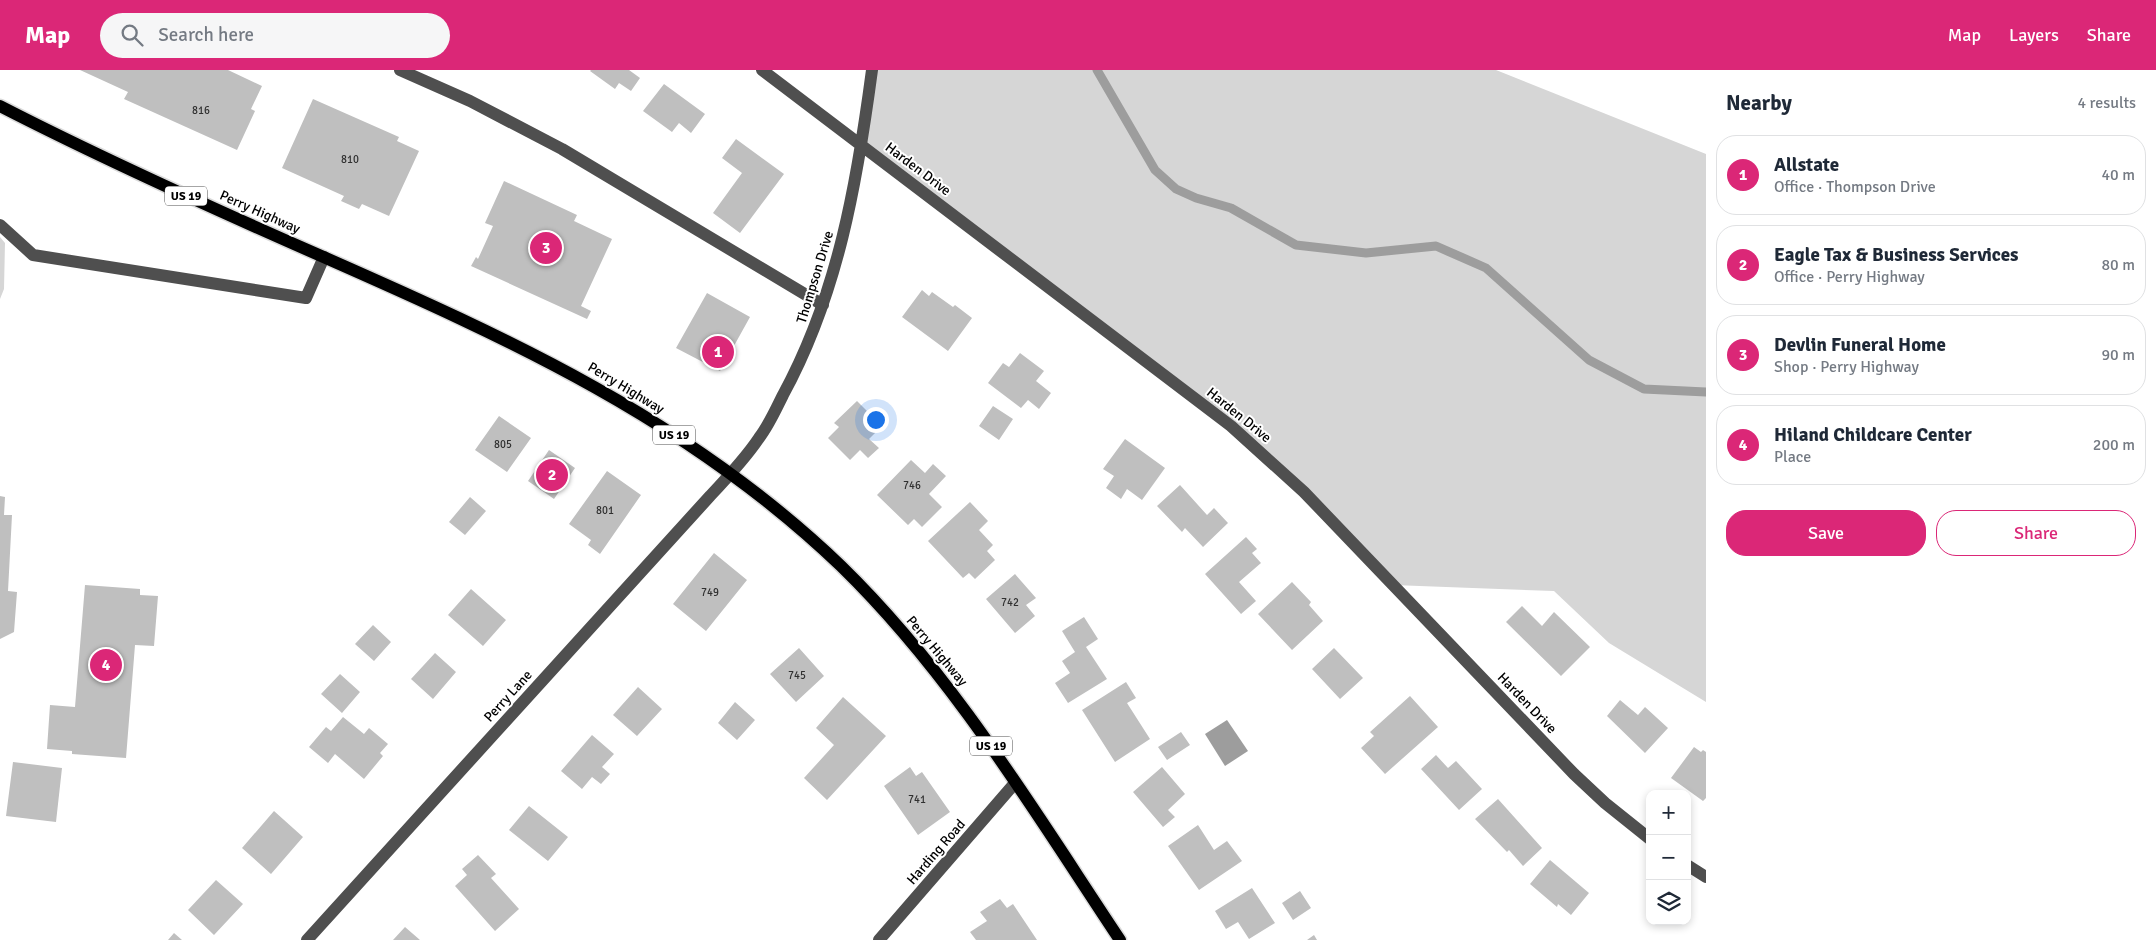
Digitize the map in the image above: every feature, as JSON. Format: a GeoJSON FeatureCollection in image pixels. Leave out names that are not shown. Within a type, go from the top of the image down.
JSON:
{"type":"FeatureCollection","features":[{"type":"Feature","properties":{"kind":"main road","name":"Perry Highway"},"geometry":{"type":"LineString","coordinates":[[0,106],[161,185],[482,327],[575,376],[660,425],[731,473],[799,528],[842,568],[883,611],[954,694],[1016,783],[1120,940]]}},
{"type":"Feature","properties":{"kind":"street"},"geometry":{"type":"LineString","coordinates":[[400,70],[470,101],[562,149],[823,305]]}},
{"type":"Feature","properties":{"kind":"street","name":"Harden Drive"},"geometry":{"type":"LineString","coordinates":[[762,70],[1231,426],[1304,492],[1574,774],[1646,836]]}},
{"type":"Feature","properties":{"kind":"street","name":"Thompson Drive"},"geometry":{"type":"LineString","coordinates":[[731,473],[765,430],[810,341],[823,305],[846,228],[862,145],[872,70]]}},
{"type":"Feature","properties":{"kind":"street"},"geometry":{"type":"LineString","coordinates":[[0,225],[33,255],[306,298],[324,257]]}},
{"type":"Feature","properties":{"kind":"street","name":"Perry Lane"},"geometry":{"type":"LineString","coordinates":[[308,940],[731,473]]}},
{"type":"Feature","properties":{"kind":"street","name":"Harding Road"},"geometry":{"type":"LineString","coordinates":[[879,940],[1016,783]]}},
{"type":"Feature","properties":{"kind":"street"},"geometry":{"type":"LineString","coordinates":[[1691,868],[1706,877]]}},
{"type":"Feature","properties":{"kind":"shaded area"},"geometry":{"type":"Polygon","coordinates":[[[872,70],[1496,70],[1706,154],[1706,702],[1609,643],[1554,591],[1393,585],[1268,459],[862,145],[872,70]]]}},
{"type":"Feature","properties":{"kind":"shaded area"},"geometry":{"type":"Polygon","coordinates":[[[0,237],[5,243],[4,289],[0,299],[0,237]]]}},
{"type":"Feature","properties":{"kind":"shaded area"},"geometry":{"type":"Polygon","coordinates":[[[1227,720],[1248,751],[1225,766],[1205,734],[1227,720]]]}},
{"type":"Feature","properties":{"kind":"building"},"geometry":{"type":"Polygon","coordinates":[[[80,70],[228,70],[262,86],[251,109],[255,111],[237,150],[124,99],[128,92],[80,70]]]}},
{"type":"Feature","properties":{"kind":"building"},"geometry":{"type":"Polygon","coordinates":[[[591,70],[629,70],[640,78],[631,91],[619,83],[615,89],[591,70]]]}},
{"type":"Feature","properties":{"kind":"building"},"geometry":{"type":"Polygon","coordinates":[[[664,84],[705,114],[691,133],[679,123],[672,132],[643,111],[664,84]]]}},
{"type":"Feature","properties":{"kind":"building"},"geometry":{"type":"Polygon","coordinates":[[[313,99],[399,137],[397,141],[419,151],[389,216],[362,204],[359,209],[341,201],[344,196],[282,168],[313,99]]]}},
{"type":"Feature","properties":{"kind":"building"},"geometry":{"type":"Polygon","coordinates":[[[736,139],[784,174],[740,233],[713,213],[742,173],[722,158],[736,139]]]}},
{"type":"Feature","properties":{"kind":"building"},"geometry":{"type":"Polygon","coordinates":[[[504,181],[577,215],[574,221],[612,239],[581,306],[591,311],[587,319],[471,266],[476,257],[478,259],[493,226],[485,223],[504,181]]]}},
{"type":"Feature","properties":{"kind":"building"},"geometry":{"type":"Polygon","coordinates":[[[922,290],[929,296],[932,292],[953,307],[955,305],[972,318],[948,351],[902,317],[922,290]]]}},
{"type":"Feature","properties":{"kind":"building"},"geometry":{"type":"Polygon","coordinates":[[[707,293],[750,317],[720,371],[676,348],[707,293]]]}},
{"type":"Feature","properties":{"kind":"building"},"geometry":{"type":"Polygon","coordinates":[[[1020,353],[1044,371],[1036,381],[1051,393],[1039,409],[1028,400],[1021,408],[988,383],[1003,363],[1009,367],[1020,353]]]}},
{"type":"Feature","properties":{"kind":"building"},"geometry":{"type":"Polygon","coordinates":[[[857,401],[882,426],[869,439],[879,448],[868,458],[860,450],[850,460],[828,438],[839,427],[834,423],[857,401]]]}},
{"type":"Feature","properties":{"kind":"building"},"geometry":{"type":"Polygon","coordinates":[[[993,406],[1013,419],[999,440],[979,426],[993,406]]]}},
{"type":"Feature","properties":{"kind":"building"},"geometry":{"type":"Polygon","coordinates":[[[499,416],[531,438],[507,472],[475,450],[499,416]]]}},
{"type":"Feature","properties":{"kind":"building"},"geometry":{"type":"Polygon","coordinates":[[[1125,439],[1165,468],[1142,500],[1127,489],[1121,499],[1106,488],[1114,476],[1103,469],[1125,439]]]}},
{"type":"Feature","properties":{"kind":"building"},"geometry":{"type":"Polygon","coordinates":[[[549,450],[575,468],[554,499],[528,481],[549,450]]]}},
{"type":"Feature","properties":{"kind":"building"},"geometry":{"type":"Polygon","coordinates":[[[911,460],[925,473],[933,464],[946,476],[929,494],[942,507],[922,527],[914,519],[908,525],[877,495],[911,460]]]}},
{"type":"Feature","properties":{"kind":"building"},"geometry":{"type":"Polygon","coordinates":[[[607,471],[641,495],[600,554],[588,545],[591,540],[569,524],[607,471]]]}},
{"type":"Feature","properties":{"kind":"building"},"geometry":{"type":"Polygon","coordinates":[[[1180,485],[1207,515],[1214,508],[1228,523],[1203,547],[1185,528],[1182,532],[1157,506],[1180,485]]]}},
{"type":"Feature","properties":{"kind":"building"},"geometry":{"type":"Polygon","coordinates":[[[0,496],[5,497],[4,515],[12,515],[8,591],[17,592],[14,632],[0,639],[0,496]]]}},
{"type":"Feature","properties":{"kind":"building"},"geometry":{"type":"Polygon","coordinates":[[[470,497],[486,511],[465,535],[449,522],[470,497]]]}},
{"type":"Feature","properties":{"kind":"building"},"geometry":{"type":"Polygon","coordinates":[[[970,502],[988,521],[979,530],[993,545],[987,551],[995,560],[975,579],[969,573],[963,578],[928,541],[970,502]]]}},
{"type":"Feature","properties":{"kind":"building"},"geometry":{"type":"Polygon","coordinates":[[[1246,537],[1257,549],[1252,553],[1261,563],[1239,582],[1256,601],[1241,614],[1205,574],[1246,537]]]}},
{"type":"Feature","properties":{"kind":"building"},"geometry":{"type":"Polygon","coordinates":[[[714,553],[747,580],[706,631],[673,604],[714,553]]]}},
{"type":"Feature","properties":{"kind":"building"},"geometry":{"type":"Polygon","coordinates":[[[1015,574],[1036,598],[1026,605],[1035,616],[1015,633],[986,599],[1015,574]]]}},
{"type":"Feature","properties":{"kind":"building"},"geometry":{"type":"Polygon","coordinates":[[[1292,582],[1311,602],[1309,605],[1323,621],[1292,650],[1258,614],[1292,582]]]}},
{"type":"Feature","properties":{"kind":"building"},"geometry":{"type":"Polygon","coordinates":[[[85,585],[140,589],[140,595],[158,596],[154,646],[135,645],[126,758],[72,754],[72,751],[47,749],[50,705],[75,707],[85,585]]]}},
{"type":"Feature","properties":{"kind":"building"},"geometry":{"type":"Polygon","coordinates":[[[471,589],[506,620],[483,646],[448,615],[471,589]]]}},
{"type":"Feature","properties":{"kind":"building"},"geometry":{"type":"Polygon","coordinates":[[[1522,606],[1542,626],[1554,612],[1590,647],[1561,676],[1506,622],[1522,606]]]}},
{"type":"Feature","properties":{"kind":"building"},"geometry":{"type":"Polygon","coordinates":[[[1084,617],[1098,639],[1086,647],[1107,679],[1068,703],[1055,683],[1070,673],[1062,661],[1075,652],[1062,631],[1084,617]]]}},
{"type":"Feature","properties":{"kind":"building"},"geometry":{"type":"Polygon","coordinates":[[[373,625],[391,642],[374,661],[355,644],[373,625]]]}},
{"type":"Feature","properties":{"kind":"building"},"geometry":{"type":"Polygon","coordinates":[[[799,648],[824,676],[796,702],[770,674],[799,648]]]}},
{"type":"Feature","properties":{"kind":"building"},"geometry":{"type":"Polygon","coordinates":[[[1334,648],[1363,678],[1340,699],[1312,669],[1334,648]]]}},
{"type":"Feature","properties":{"kind":"building"},"geometry":{"type":"Polygon","coordinates":[[[435,653],[456,672],[433,699],[411,679],[435,653]]]}},
{"type":"Feature","properties":{"kind":"building"},"geometry":{"type":"Polygon","coordinates":[[[340,674],[360,692],[342,713],[321,694],[340,674]]]}},
{"type":"Feature","properties":{"kind":"building"},"geometry":{"type":"Polygon","coordinates":[[[1126,682],[1136,698],[1127,703],[1150,739],[1115,762],[1082,710],[1126,682]]]}},
{"type":"Feature","properties":{"kind":"building"},"geometry":{"type":"Polygon","coordinates":[[[638,687],[662,709],[637,736],[613,715],[638,687]]]}},
{"type":"Feature","properties":{"kind":"building"},"geometry":{"type":"Polygon","coordinates":[[[1410,696],[1438,727],[1385,774],[1361,748],[1374,736],[1370,732],[1410,696]]]}},
{"type":"Feature","properties":{"kind":"building"},"geometry":{"type":"Polygon","coordinates":[[[843,697],[886,736],[827,800],[804,778],[834,745],[816,728],[843,697]]]}},
{"type":"Feature","properties":{"kind":"building"},"geometry":{"type":"Polygon","coordinates":[[[1620,700],[1638,715],[1645,707],[1668,728],[1645,753],[1607,716],[1620,700]]]}},
{"type":"Feature","properties":{"kind":"building"},"geometry":{"type":"Polygon","coordinates":[[[735,702],[755,720],[737,740],[718,723],[735,702]]]}},
{"type":"Feature","properties":{"kind":"building"},"geometry":{"type":"Polygon","coordinates":[[[343,717],[364,734],[369,728],[388,744],[380,753],[383,756],[364,779],[335,754],[328,763],[309,747],[326,727],[331,731],[343,717]]]}},
{"type":"Feature","properties":{"kind":"building"},"geometry":{"type":"Polygon","coordinates":[[[1181,732],[1190,745],[1167,760],[1158,747],[1181,732]]]}},
{"type":"Feature","properties":{"kind":"building"},"geometry":{"type":"Polygon","coordinates":[[[592,735],[614,754],[602,767],[610,774],[601,784],[592,777],[582,789],[561,771],[592,735]]]}},
{"type":"Feature","properties":{"kind":"building"},"geometry":{"type":"Polygon","coordinates":[[[1694,747],[1701,752],[1703,750],[1706,752],[1706,798],[1703,801],[1691,792],[1691,790],[1688,790],[1671,778],[1694,747]]]}},
{"type":"Feature","properties":{"kind":"building"},"geometry":{"type":"Polygon","coordinates":[[[1436,755],[1448,768],[1456,761],[1482,789],[1459,810],[1421,769],[1436,755]]]}},
{"type":"Feature","properties":{"kind":"building"},"geometry":{"type":"Polygon","coordinates":[[[13,762],[62,768],[56,822],[6,816],[13,762]]]}},
{"type":"Feature","properties":{"kind":"building"},"geometry":{"type":"Polygon","coordinates":[[[910,767],[916,776],[922,772],[950,812],[918,835],[884,786],[910,767]]]}},
{"type":"Feature","properties":{"kind":"building"},"geometry":{"type":"Polygon","coordinates":[[[1162,767],[1185,794],[1168,810],[1175,817],[1163,827],[1133,792],[1162,767]]]}},
{"type":"Feature","properties":{"kind":"building"},"geometry":{"type":"Polygon","coordinates":[[[1498,799],[1542,848],[1523,866],[1509,850],[1507,852],[1475,819],[1498,799]]]}},
{"type":"Feature","properties":{"kind":"building"},"geometry":{"type":"Polygon","coordinates":[[[529,806],[568,837],[548,861],[509,830],[529,806]]]}},
{"type":"Feature","properties":{"kind":"building"},"geometry":{"type":"Polygon","coordinates":[[[274,811],[303,837],[271,874],[242,848],[274,811]]]}},
{"type":"Feature","properties":{"kind":"building"},"geometry":{"type":"Polygon","coordinates":[[[1198,825],[1214,850],[1227,841],[1242,861],[1199,890],[1168,846],[1198,825]]]}},
{"type":"Feature","properties":{"kind":"building"},"geometry":{"type":"Polygon","coordinates":[[[478,855],[496,874],[491,878],[519,909],[495,931],[455,886],[467,875],[462,869],[478,855]]]}},
{"type":"Feature","properties":{"kind":"building"},"geometry":{"type":"Polygon","coordinates":[[[1550,860],[1589,893],[1571,915],[1558,904],[1557,907],[1530,884],[1550,860]]]}},
{"type":"Feature","properties":{"kind":"building"},"geometry":{"type":"Polygon","coordinates":[[[216,880],[243,904],[214,935],[188,910],[216,880]]]}},
{"type":"Feature","properties":{"kind":"building"},"geometry":{"type":"Polygon","coordinates":[[[1252,888],[1275,923],[1249,939],[1238,922],[1226,929],[1215,911],[1252,888]]]}},
{"type":"Feature","properties":{"kind":"building"},"geometry":{"type":"Polygon","coordinates":[[[1300,891],[1311,908],[1293,920],[1282,903],[1300,891]]]}},
{"type":"Feature","properties":{"kind":"building"},"geometry":{"type":"Polygon","coordinates":[[[1000,899],[1007,908],[1013,904],[1037,940],[976,940],[970,932],[987,921],[980,912],[1000,899]]]}},
{"type":"Feature","properties":{"kind":"building"},"geometry":{"type":"Polygon","coordinates":[[[405,927],[420,940],[393,940],[405,927]]]}},
{"type":"Feature","properties":{"kind":"building"},"geometry":{"type":"Polygon","coordinates":[[[174,933],[182,940],[168,940],[174,933]]]}},
{"type":"Feature","properties":{"kind":"building"},"geometry":{"type":"Polygon","coordinates":[[[1314,935],[1317,940],[1307,940],[1314,935]]]}},
{"type":"Feature","properties":{"kind":"waterway"},"geometry":{"type":"LineString","coordinates":[[1097,70],[1155,170],[1176,189],[1196,198],[1231,208],[1296,245],[1366,253],[1436,246],[1486,268],[1589,360],[1644,389],[1706,392]]}},
{"type":"Feature","properties":{"kind":"place","name":"Devlin Funeral Home"},"geometry":{"type":"Point","coordinates":[546,248]}},
{"type":"Feature","properties":{"kind":"place","name":"Allstate"},"geometry":{"type":"Point","coordinates":[718,352]}},
{"type":"Feature","properties":{"kind":"place","name":"Eagle Tax & Business Services"},"geometry":{"type":"Point","coordinates":[552,475]}},
{"type":"Feature","properties":{"kind":"place","name":"Hiland Childcare Center"},"geometry":{"type":"Point","coordinates":[106,665]}}]}
